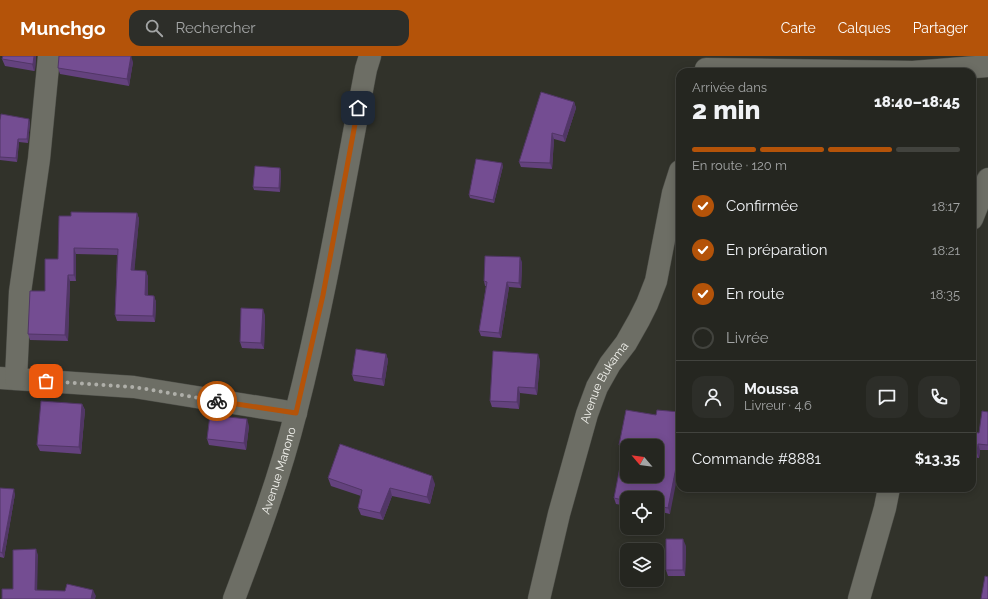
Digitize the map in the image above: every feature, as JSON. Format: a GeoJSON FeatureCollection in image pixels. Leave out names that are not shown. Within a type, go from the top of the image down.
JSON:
{"type":"FeatureCollection","features":[{"type":"Feature","properties":{"kind":"street"},"geometry":{"type":"LineString","coordinates":[[49,56],[39,159],[8,379],[134,387],[296,413]]}},
{"type":"Feature","properties":{"kind":"street","name":"Avenue Manono"},"geometry":{"type":"LineString","coordinates":[[234,599],[272,495],[296,413],[323,295],[370,56]]}},
{"type":"Feature","properties":{"kind":"street"},"geometry":{"type":"LineString","coordinates":[[708,66],[776,68]]}},
{"type":"Feature","properties":{"kind":"street"},"geometry":{"type":"LineString","coordinates":[[963,68],[988,66]]}},
{"type":"Feature","properties":{"kind":"street"},"geometry":{"type":"LineString","coordinates":[[976,209],[988,179]]}},
{"type":"Feature","properties":{"kind":"street","name":"Avenue Bukama"},"geometry":{"type":"LineString","coordinates":[[539,599],[559,514],[587,414],[598,387],[610,364],[626,343],[647,304],[656,280],[676,184]]}},
{"type":"Feature","properties":{"kind":"street"},"geometry":{"type":"LineString","coordinates":[[859,599],[888,492]]}},
{"type":"Feature","properties":{"kind":"building"},"geometry":{"type":"Polygon","coordinates":[[[3,56],[34,56],[33,64],[2,59],[3,56]]]}},
{"type":"Feature","properties":{"kind":"building"},"geometry":{"type":"Polygon","coordinates":[[[59,56],[131,56],[127,79],[58,68],[59,56]]]}},
{"type":"Feature","properties":{"kind":"building"},"geometry":{"type":"Polygon","coordinates":[[[541,92],[574,102],[563,136],[552,133],[550,163],[519,162],[541,92]]]}},
{"type":"Feature","properties":{"kind":"building"},"geometry":{"type":"Polygon","coordinates":[[[1,114],[29,119],[27,139],[18,139],[16,158],[0,157],[1,114]]]}},
{"type":"Feature","properties":{"kind":"building"},"geometry":{"type":"Polygon","coordinates":[[[476,159],[502,163],[493,200],[469,195],[476,159]]]}},
{"type":"Feature","properties":{"kind":"building"},"geometry":{"type":"Polygon","coordinates":[[[255,166],[280,168],[279,188],[253,187],[255,166]]]}},
{"type":"Feature","properties":{"kind":"building"},"geometry":{"type":"Polygon","coordinates":[[[71,212],[137,213],[131,270],[146,271],[145,295],[154,296],[153,316],[115,315],[118,249],[74,248],[74,275],[68,275],[65,335],[28,334],[30,291],[45,291],[45,259],[58,259],[59,216],[71,216],[71,212]]]}},
{"type":"Feature","properties":{"kind":"building"},"geometry":{"type":"Polygon","coordinates":[[[485,256],[520,257],[519,283],[507,282],[499,333],[479,331],[487,282],[484,281],[485,256]]]}},
{"type":"Feature","properties":{"kind":"building"},"geometry":{"type":"Polygon","coordinates":[[[241,308],[263,309],[261,343],[240,342],[241,308]]]}},
{"type":"Feature","properties":{"kind":"building"},"geometry":{"type":"Polygon","coordinates":[[[356,349],[386,354],[382,379],[352,375],[356,349]]]}},
{"type":"Feature","properties":{"kind":"building"},"geometry":{"type":"Polygon","coordinates":[[[493,351],[538,354],[535,388],[518,387],[517,402],[490,401],[493,351]]]}},
{"type":"Feature","properties":{"kind":"building"},"geometry":{"type":"Polygon","coordinates":[[[41,401],[82,404],[79,447],[37,445],[41,401]]]}},
{"type":"Feature","properties":{"kind":"building"},"geometry":{"type":"Polygon","coordinates":[[[626,410],[656,415],[657,410],[676,412],[676,467],[668,508],[664,507],[664,491],[620,491],[620,499],[614,498],[620,467],[620,483],[664,483],[664,439],[620,439],[626,410]]]}},
{"type":"Feature","properties":{"kind":"building"},"geometry":{"type":"Polygon","coordinates":[[[982,411],[988,412],[988,445],[978,444],[977,453],[976,433],[979,433],[982,411]]]}},
{"type":"Feature","properties":{"kind":"building"},"geometry":{"type":"Polygon","coordinates":[[[210,415],[247,419],[244,443],[207,439],[210,415]]]}},
{"type":"Feature","properties":{"kind":"building"},"geometry":{"type":"Polygon","coordinates":[[[340,444],[432,476],[427,497],[390,488],[380,513],[358,508],[362,490],[328,478],[340,444]]]}},
{"type":"Feature","properties":{"kind":"building"},"geometry":{"type":"Polygon","coordinates":[[[0,488],[14,489],[2,553],[0,552],[0,488]]]}},
{"type":"Feature","properties":{"kind":"building"},"geometry":{"type":"Polygon","coordinates":[[[666,539],[683,539],[683,570],[666,570],[666,539]]]}},
{"type":"Feature","properties":{"kind":"building"},"geometry":{"type":"Polygon","coordinates":[[[36,549],[35,590],[65,591],[67,584],[93,590],[91,599],[2,599],[2,589],[13,589],[13,550],[36,549]]]}},
{"type":"Feature","properties":{"kind":"building"},"geometry":{"type":"Polygon","coordinates":[[[985,576],[988,577],[988,599],[981,599],[985,576]]]}},
{"type":"Feature","properties":{"kind":"way so far"},"geometry":{"type":"LineString","coordinates":[[46,381],[134,387],[217,401]]}},
{"type":"Feature","properties":{"kind":"route"},"geometry":{"type":"LineString","coordinates":[[217,401],[296,413],[323,295],[358,108]]}}]}
